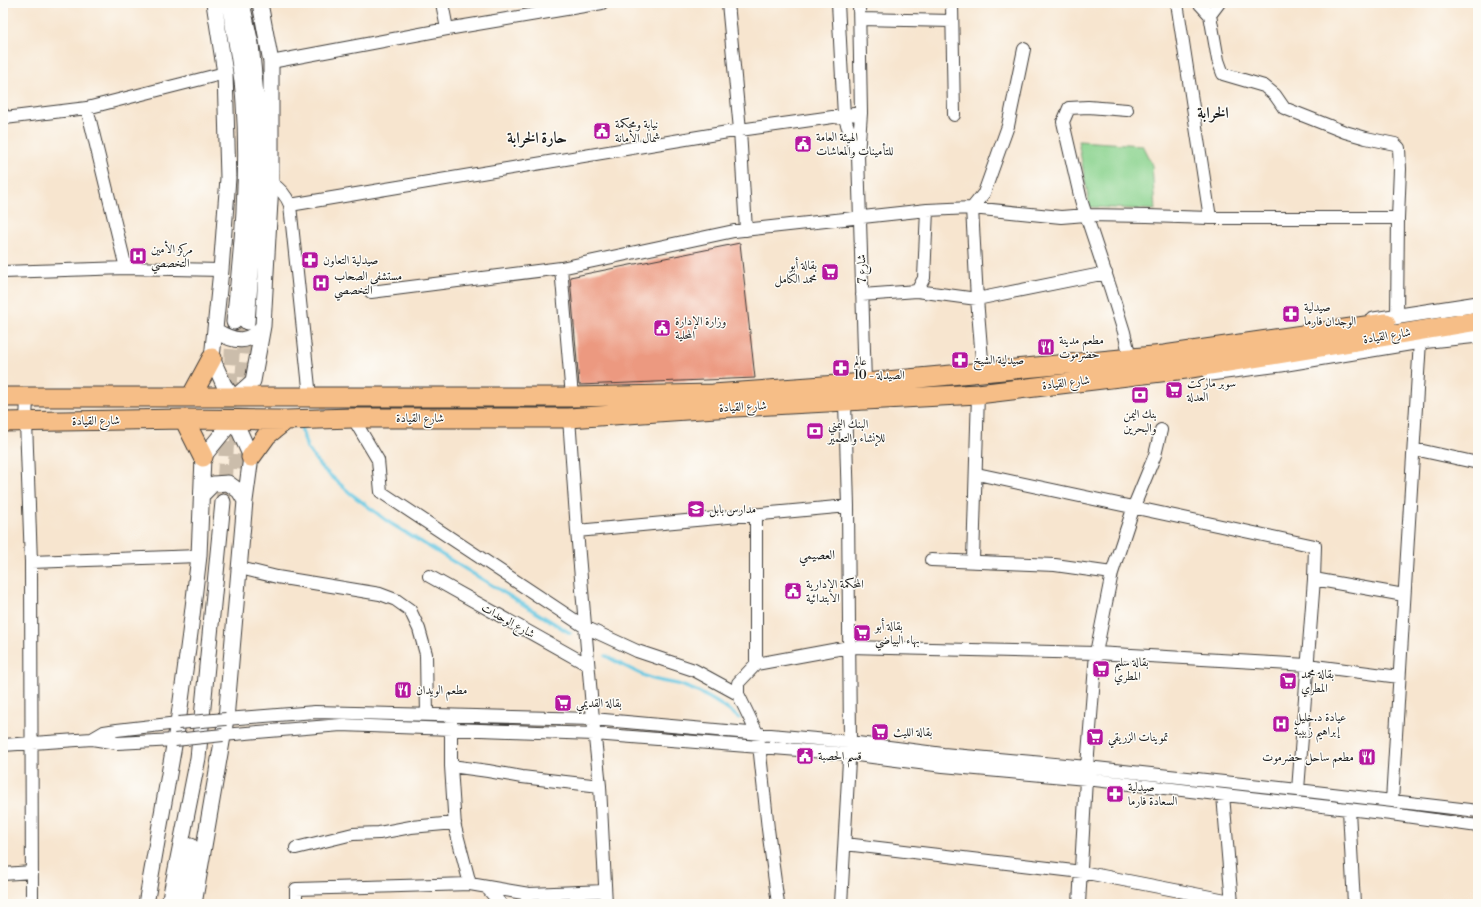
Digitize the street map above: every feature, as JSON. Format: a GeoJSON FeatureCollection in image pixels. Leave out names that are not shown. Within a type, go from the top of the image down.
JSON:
{"type":"FeatureCollection","features":[{"type":"Feature","properties":{"kind":"main road","name":"شارع القيادة"},"geometry":{"type":"LineString","coordinates":[[3,397],[572,397],[714,394],[865,383],[1130,358],[1194,368],[1399,324],[1478,310]]}},
{"type":"Feature","properties":{"kind":"main road","name":"شارع القيادة"},"geometry":{"type":"LineString","coordinates":[[1399,324],[1478,321]]}},
{"type":"Feature","properties":{"kind":"main road"},"geometry":{"type":"LineString","coordinates":[[191,397],[212,358]]}},
{"type":"Feature","properties":{"kind":"main road","name":"شارع القيادة"},"geometry":{"type":"LineString","coordinates":[[3,422],[184,419],[286,420],[353,418],[569,418],[716,408],[978,394],[1166,363]]}},
{"type":"Feature","properties":{"kind":"main road"},"geometry":{"type":"LineString","coordinates":[[184,419],[203,457]]}},
{"type":"Feature","properties":{"kind":"main road"},"geometry":{"type":"LineString","coordinates":[[251,457],[267,435],[286,420]]}},
{"type":"Feature","properties":{"kind":"street"},"geometry":{"type":"LineString","coordinates":[[214,3],[225,73],[228,178],[216,331],[212,358],[224,385],[234,398],[253,381],[263,326],[271,183],[271,62],[260,3]]}},
{"type":"Feature","properties":{"kind":"street"},"geometry":{"type":"LineString","coordinates":[[229,3],[236,41],[244,102],[241,322],[260,154],[256,88],[251,44],[242,3]]}},
{"type":"Feature","properties":{"kind":"street"},"geometry":{"type":"LineString","coordinates":[[442,3],[447,29]]}},
{"type":"Feature","properties":{"kind":"street"},"geometry":{"type":"LineString","coordinates":[[271,62],[447,29],[602,3]]}},
{"type":"Feature","properties":{"kind":"street"},"geometry":{"type":"LineString","coordinates":[[728,3],[740,130],[746,230]]}},
{"type":"Feature","properties":{"kind":"street","name":"شارع 7"},"geometry":{"type":"LineString","coordinates":[[838,3],[844,116],[858,155]]}},
{"type":"Feature","properties":{"kind":"street","name":"شارع 7"},"geometry":{"type":"LineString","coordinates":[[859,3],[861,113],[858,155],[865,383]]}},
{"type":"Feature","properties":{"kind":"street"},"geometry":{"type":"LineString","coordinates":[[952,3],[954,115]]}},
{"type":"Feature","properties":{"kind":"street"},"geometry":{"type":"LineString","coordinates":[[1177,3],[1210,218]]}},
{"type":"Feature","properties":{"kind":"street"},"geometry":{"type":"LineString","coordinates":[[1199,3],[1210,15],[1218,60],[1223,74],[1264,86],[1275,95],[1284,108],[1345,132],[1395,144],[1399,148],[1399,324],[1478,304]]}},
{"type":"Feature","properties":{"kind":"street"},"geometry":{"type":"LineString","coordinates":[[1210,15],[1219,3]]}},
{"type":"Feature","properties":{"kind":"street"},"geometry":{"type":"LineString","coordinates":[[860,20],[952,21]]}},
{"type":"Feature","properties":{"kind":"street"},"geometry":{"type":"LineString","coordinates":[[983,372],[972,208],[984,193],[1008,126],[1024,49]]}},
{"type":"Feature","properties":{"kind":"street"},"geometry":{"type":"LineString","coordinates":[[3,114],[5,118],[87,108],[225,73]]}},
{"type":"Feature","properties":{"kind":"street"},"geometry":{"type":"LineString","coordinates":[[1127,110],[1088,107],[1069,108],[1063,122],[1081,200],[1106,273],[1124,332],[1130,358]]}},
{"type":"Feature","properties":{"kind":"street"},"geometry":{"type":"LineString","coordinates":[[87,108],[126,268]]}},
{"type":"Feature","properties":{"kind":"street"},"geometry":{"type":"LineString","coordinates":[[290,205],[740,130],[861,113]]}},
{"type":"Feature","properties":{"kind":"street"},"geometry":{"type":"LineString","coordinates":[[271,183],[285,194],[290,205],[310,397]]}},
{"type":"Feature","properties":{"kind":"street"},"geometry":{"type":"LineString","coordinates":[[371,292],[561,268],[746,230],[927,210],[972,208],[1061,217],[1086,215],[1210,218],[1398,218]]}},
{"type":"Feature","properties":{"kind":"street"},"geometry":{"type":"LineString","coordinates":[[917,291],[924,278],[927,210]]}},
{"type":"Feature","properties":{"kind":"street"},"geometry":{"type":"LineString","coordinates":[[3,272],[126,268],[221,270]]}},
{"type":"Feature","properties":{"kind":"street"},"geometry":{"type":"LineString","coordinates":[[561,268],[572,397]]}},
{"type":"Feature","properties":{"kind":"street"},"geometry":{"type":"LineString","coordinates":[[862,295],[917,291],[977,299],[1106,273]]}},
{"type":"Feature","properties":{"kind":"street"},"geometry":{"type":"LineString","coordinates":[[216,331],[227,338],[240,341],[257,335],[263,326]]}},
{"type":"Feature","properties":{"kind":"street"},"geometry":{"type":"LineString","coordinates":[[1166,363],[1189,373],[1221,373],[1420,341],[1478,335]]}},
{"type":"Feature","properties":{"kind":"street"},"geometry":{"type":"LineString","coordinates":[[1392,801],[1420,341]]}},
{"type":"Feature","properties":{"kind":"street"},"geometry":{"type":"LineString","coordinates":[[973,560],[977,474],[978,394]]}},
{"type":"Feature","properties":{"kind":"street"},"geometry":{"type":"LineString","coordinates":[[27,397],[26,422],[31,562],[32,904]]}},
{"type":"Feature","properties":{"kind":"street"},"geometry":{"type":"LineString","coordinates":[[841,904],[849,748],[848,506],[845,402]]}},
{"type":"Feature","properties":{"kind":"street"},"geometry":{"type":"LineString","coordinates":[[353,418],[378,460],[381,492],[585,627],[637,651],[694,670],[738,694]]}},
{"type":"Feature","properties":{"kind":"street"},"geometry":{"type":"LineString","coordinates":[[569,418],[588,666],[600,786],[606,904]]}},
{"type":"Feature","properties":{"kind":"street"},"geometry":{"type":"LineString","coordinates":[[146,904],[178,723],[199,556],[203,457],[234,419],[251,457],[233,502],[198,758],[169,904]]}},
{"type":"Feature","properties":{"kind":"street"},"geometry":{"type":"LineString","coordinates":[[1079,904],[1082,872],[1086,773],[1096,653],[1112,573],[1134,506],[1155,455],[1161,430]]}},
{"type":"Feature","properties":{"kind":"street"},"geometry":{"type":"LineString","coordinates":[[1414,449],[1478,463]]}},
{"type":"Feature","properties":{"kind":"street"},"geometry":{"type":"LineString","coordinates":[[977,474],[1134,506],[1315,546],[1314,579],[1298,790]]}},
{"type":"Feature","properties":{"kind":"street"},"geometry":{"type":"LineString","coordinates":[[181,904],[208,752],[233,502],[239,491],[228,483],[213,484],[202,495]]}},
{"type":"Feature","properties":{"kind":"street"},"geometry":{"type":"LineString","coordinates":[[194,904],[226,718],[240,568],[233,502]]}},
{"type":"Feature","properties":{"kind":"street"},"geometry":{"type":"LineString","coordinates":[[577,532],[848,506]]}},
{"type":"Feature","properties":{"kind":"street"},"geometry":{"type":"LineString","coordinates":[[756,514],[756,664]]}},
{"type":"Feature","properties":{"kind":"street"},"geometry":{"type":"LineString","coordinates":[[31,562],[199,556]]}},
{"type":"Feature","properties":{"kind":"street"},"geometry":{"type":"LineString","coordinates":[[931,560],[973,560],[1055,564],[1112,573]]}},
{"type":"Feature","properties":{"kind":"street"},"geometry":{"type":"LineString","coordinates":[[240,568],[277,577],[380,594],[396,600],[410,610],[419,629],[426,654],[427,715]]}},
{"type":"Feature","properties":{"kind":"street","name":"شارع الوحدات"},"geometry":{"type":"LineString","coordinates":[[428,576],[588,666]]}},
{"type":"Feature","properties":{"kind":"street"},"geometry":{"type":"LineString","coordinates":[[1314,579],[1404,596]]}},
{"type":"Feature","properties":{"kind":"street"},"geometry":{"type":"LineString","coordinates":[[778,904],[768,830],[758,735],[738,694],[738,683],[756,664],[849,647],[1096,653],[1307,665],[1399,677]]}},
{"type":"Feature","properties":{"kind":"street"},"geometry":{"type":"LineString","coordinates":[[92,739],[104,732],[117,730],[226,718],[315,712],[593,719],[758,735],[849,748],[944,766],[1086,773],[1298,790],[1478,811]]}},
{"type":"Feature","properties":{"kind":"street"},"geometry":{"type":"LineString","coordinates":[[451,715],[451,766],[455,823],[470,884]]}},
{"type":"Feature","properties":{"kind":"street"},"geometry":{"type":"LineString","coordinates":[[3,745],[92,739],[117,743],[175,740],[341,725],[594,734],[759,748],[849,748]]}},
{"type":"Feature","properties":{"kind":"street"},"geometry":{"type":"LineString","coordinates":[[451,766],[522,777],[600,786]]}},
{"type":"Feature","properties":{"kind":"street"},"geometry":{"type":"LineString","coordinates":[[1086,773],[1224,795],[1478,826]]}},
{"type":"Feature","properties":{"kind":"street"},"geometry":{"type":"LineString","coordinates":[[845,844],[1082,872],[1232,902],[1224,795]]}},
{"type":"Feature","properties":{"kind":"street"},"geometry":{"type":"LineString","coordinates":[[1349,810],[1354,904]]}},
{"type":"Feature","properties":{"kind":"street"},"geometry":{"type":"LineString","coordinates":[[296,848],[353,834],[379,833],[411,827],[455,823]]}},
{"type":"Feature","properties":{"kind":"street"},"geometry":{"type":"LineString","coordinates":[[3,874],[32,872]]}},
{"type":"Feature","properties":{"kind":"street"},"geometry":{"type":"LineString","coordinates":[[296,904],[296,889],[470,884],[529,894],[605,891]]}},
{"type":"Feature","properties":{"kind":"street"},"geometry":{"type":"LineString","coordinates":[[487,888],[501,904]]}},
{"type":"Feature","properties":{"kind":"green space"},"geometry":{"type":"Polygon","coordinates":[[[1078,141],[1142,145],[1152,165],[1155,210],[1090,207],[1078,141]]]}},
{"type":"Feature","properties":{"kind":"building","name":"وزارة الإدارة المحلية"},"geometry":{"type":"Polygon","coordinates":[[[740,243],[755,378],[579,385],[570,277],[740,243]]]}},
{"type":"Feature","properties":{"kind":"waterway"},"geometry":{"type":"LineString","coordinates":[[301,427],[307,448],[321,467],[350,493],[390,523],[570,633]]}},
{"type":"Feature","properties":{"kind":"waterway"},"geometry":{"type":"LineString","coordinates":[[606,656],[633,671],[650,678],[677,684],[702,694],[725,707],[739,718]]}},
{"type":"Feature","properties":{"kind":"tunnel"},"geometry":{"type":"LineString","coordinates":[[223,502],[234,322]]}},
{"type":"Feature","properties":{"kind":"tunnel"},"geometry":{"type":"LineString","coordinates":[[235,469],[247,326]]}},
{"type":"Feature","properties":{"kind":"place","name":"نيابة ومحكمة شمال الأمانة"},"geometry":{"type":"Point","coordinates":[602,131]}},
{"type":"Feature","properties":{"kind":"place","name":"الهيئة العامة للتأمينات والمعاشات"},"geometry":{"type":"Point","coordinates":[803,144]}},
{"type":"Feature","properties":{"kind":"place","name":"مركز الأمين التخصصي"},"geometry":{"type":"Point","coordinates":[138,256]}},
{"type":"Feature","properties":{"kind":"place","name":"صيدلية التعاون"},"geometry":{"type":"Point","coordinates":[310,260]}},
{"type":"Feature","properties":{"kind":"place","name":"بقالة أبو محمد الكامل"},"geometry":{"type":"Point","coordinates":[830,272]}},
{"type":"Feature","properties":{"kind":"place","name":"مستشفى الصحاب التخصصي"},"geometry":{"type":"Point","coordinates":[321,283]}},
{"type":"Feature","properties":{"kind":"place","name":"صيدلية الوجدان فارما"},"geometry":{"type":"Point","coordinates":[1291,314]}},
{"type":"Feature","properties":{"kind":"place","name":"وزارة الإدارة المحلية"},"geometry":{"type":"Point","coordinates":[662,328]}},
{"type":"Feature","properties":{"kind":"place","name":"مطعم مدينة حضرموت"},"geometry":{"type":"Point","coordinates":[1046,347]}},
{"type":"Feature","properties":{"kind":"place","name":"صيدلية الشيخ"},"geometry":{"type":"Point","coordinates":[960,360]}},
{"type":"Feature","properties":{"kind":"place","name":"عالم الصيدلة - 10"},"geometry":{"type":"Point","coordinates":[841,368]}},
{"type":"Feature","properties":{"kind":"place","name":"سوبر ماركت العدلة"},"geometry":{"type":"Point","coordinates":[1174,390]}},
{"type":"Feature","properties":{"kind":"place","name":"بنك اليمن والبحرين"},"geometry":{"type":"Point","coordinates":[1140,395]}},
{"type":"Feature","properties":{"kind":"place","name":"البنك اليمني للإنشاء والتعمير"},"geometry":{"type":"Point","coordinates":[815,431]}},
{"type":"Feature","properties":{"kind":"place","name":"مدارس بابل"},"geometry":{"type":"Point","coordinates":[696,509]}},
{"type":"Feature","properties":{"kind":"place","name":"المحكمة الإدارية الابتدائية"},"geometry":{"type":"Point","coordinates":[793,591]}},
{"type":"Feature","properties":{"kind":"place","name":"بقالة أبو بهاء البياضي"},"geometry":{"type":"Point","coordinates":[862,633]}},
{"type":"Feature","properties":{"kind":"place","name":"بقالة سليم المطري"},"geometry":{"type":"Point","coordinates":[1101,669]}},
{"type":"Feature","properties":{"kind":"place","name":"بقالة محمد المطري"},"geometry":{"type":"Point","coordinates":[1288,681]}},
{"type":"Feature","properties":{"kind":"place","name":"مطعم الويدان"},"geometry":{"type":"Point","coordinates":[403,690]}},
{"type":"Feature","properties":{"kind":"place","name":"بقالة القديمي"},"geometry":{"type":"Point","coordinates":[563,703]}},
{"type":"Feature","properties":{"kind":"place","name":"عيادة د.خليل إبراهيم زبيبة"},"geometry":{"type":"Point","coordinates":[1281,724]}},
{"type":"Feature","properties":{"kind":"place","name":"بقالة الليث"},"geometry":{"type":"Point","coordinates":[880,732]}},
{"type":"Feature","properties":{"kind":"place","name":"تموينات الزريقي"},"geometry":{"type":"Point","coordinates":[1095,737]}},
{"type":"Feature","properties":{"kind":"place","name":"قسم الحصبة"},"geometry":{"type":"Point","coordinates":[805,756]}},
{"type":"Feature","properties":{"kind":"place","name":"مطعم ساحل حضرموت"},"geometry":{"type":"Point","coordinates":[1367,757]}},
{"type":"Feature","properties":{"kind":"place","name":"صيدلية السعادة فارما"},"geometry":{"type":"Point","coordinates":[1115,794]}},
{"type":"Feature","properties":{"kind":"district","name":"الخرابة"},"geometry":{"type":"Point","coordinates":[1213,113]}},
{"type":"Feature","properties":{"kind":"district","name":"حارة الخرابة"},"geometry":{"type":"Point","coordinates":[537,138]}},
{"type":"Feature","properties":{"kind":"district","name":"العصيمي"},"geometry":{"type":"Point","coordinates":[817,555]}}]}
